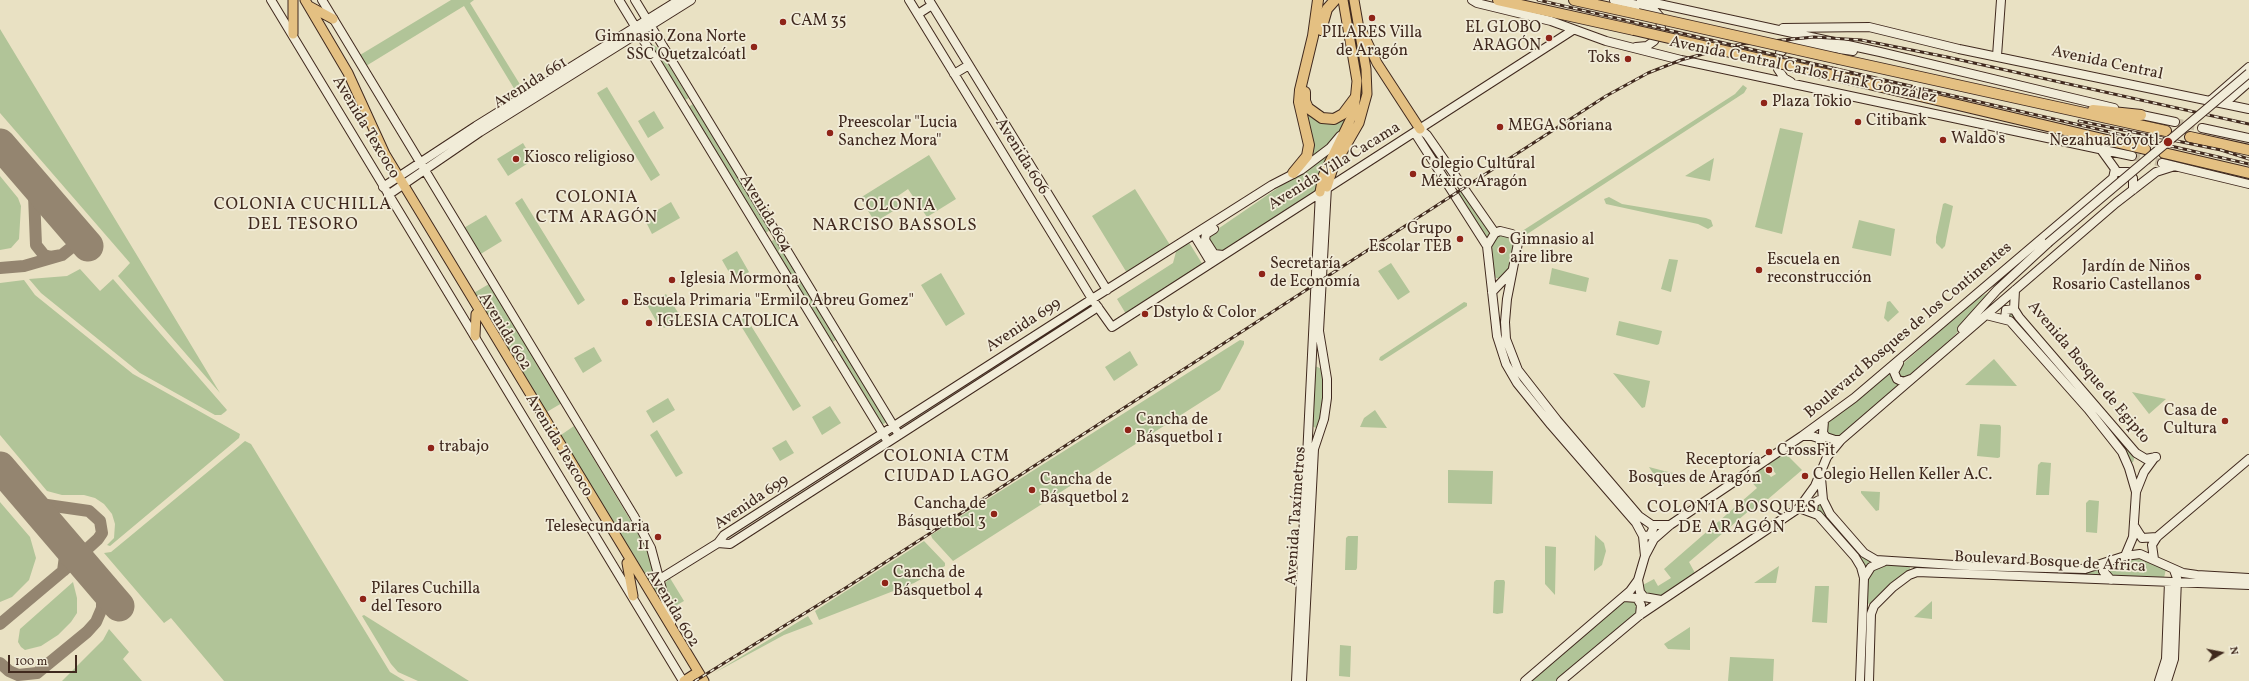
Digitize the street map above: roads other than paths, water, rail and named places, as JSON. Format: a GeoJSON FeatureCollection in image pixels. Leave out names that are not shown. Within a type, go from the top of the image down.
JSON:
{"type":"FeatureCollection","features":[{"type":"Feature","properties":{"kind":"highway"},"geometry":{"type":"LineString","coordinates":[[1293,173],[1307,156],[1308,146],[1299,102],[1300,90],[1313,36],[1318,0]]}},
{"type":"Feature","properties":{"kind":"highway"},"geometry":{"type":"LineString","coordinates":[[1335,0],[1331,3],[1323,19],[1306,89],[1305,101],[1313,112],[1322,118],[1334,119],[1343,114],[1355,98]]}},
{"type":"Feature","properties":{"kind":"highway","name":"Avenida Central Carlos Hank González"},"geometry":{"type":"LineString","coordinates":[[1498,0],[1835,76],[2145,149]]}},
{"type":"Feature","properties":{"kind":"highway","name":"Avenida Central Carlos Hank González"},"geometry":{"type":"LineString","coordinates":[[1574,0],[2166,131]]}},
{"type":"Feature","properties":{"kind":"highway"},"geometry":{"type":"LineString","coordinates":[[2023,100],[2141,115]]}},
{"type":"Feature","properties":{"kind":"highway"},"geometry":{"type":"LineString","coordinates":[[2190,138],[2249,150]]}},
{"type":"Feature","properties":{"kind":"highway"},"geometry":{"type":"LineString","coordinates":[[2163,158],[2189,159],[2249,173]]}},
{"type":"Feature","properties":{"kind":"highway"},"geometry":{"type":"LineString","coordinates":[[2189,159],[2249,179]]}},
{"type":"Feature","properties":{"kind":"main road"},"geometry":{"type":"LineString","coordinates":[[292,34],[293,0]]}},
{"type":"Feature","properties":{"kind":"main road","name":"Avenida 602"},"geometry":{"type":"LineString","coordinates":[[299,0],[343,74],[381,158],[399,182],[672,628],[697,676]]}},
{"type":"Feature","properties":{"kind":"main road"},"geometry":{"type":"LineString","coordinates":[[1324,190],[1323,176],[1354,112],[1357,81],[1343,0]]}},
{"type":"Feature","properties":{"kind":"main road"},"geometry":{"type":"LineString","coordinates":[[1324,190],[1333,168],[1359,123],[1367,94],[1366,69],[1354,0]]}},
{"type":"Feature","properties":{"kind":"main road"},"geometry":{"type":"LineString","coordinates":[[307,3],[333,19]]}},
{"type":"Feature","properties":{"kind":"main road","name":"Avenida 602"},"geometry":{"type":"LineString","coordinates":[[307,3],[348,73],[399,182],[476,314],[697,676]]}},
{"type":"Feature","properties":{"kind":"main road"},"geometry":{"type":"LineString","coordinates":[[1358,25],[1377,63],[1400,98],[1418,131]]}},
{"type":"Feature","properties":{"kind":"main road"},"geometry":{"type":"LineString","coordinates":[[475,336],[476,314]]}},
{"type":"Feature","properties":{"kind":"main road"},"geometry":{"type":"LineString","coordinates":[[627,563],[633,596]]}},
{"type":"Feature","properties":{"kind":"main road"},"geometry":{"type":"LineString","coordinates":[[684,681],[697,676],[704,681]]}},
{"type":"Feature","properties":{"kind":"street","name":"Avenida Texcoco"},"geometry":{"type":"LineString","coordinates":[[272,0],[386,191],[684,681]]}},
{"type":"Feature","properties":{"kind":"street","name":"Avenida 602"},"geometry":{"type":"LineString","coordinates":[[322,0],[634,516],[651,548],[672,628]]}},
{"type":"Feature","properties":{"kind":"street","name":"Avenida 604"},"geometry":{"type":"LineString","coordinates":[[619,0],[888,442]]}},
{"type":"Feature","properties":{"kind":"street","name":"Avenida 604"},"geometry":{"type":"LineString","coordinates":[[635,0],[899,435]]}},
{"type":"Feature","properties":{"kind":"street","name":"Avenida 661"},"geometry":{"type":"LineString","coordinates":[[649,23],[679,0]]}},
{"type":"Feature","properties":{"kind":"street","name":"Avenida 661"},"geometry":{"type":"LineString","coordinates":[[386,191],[422,165],[637,30],[691,0]]}},
{"type":"Feature","properties":{"kind":"street","name":"Avenida 606"},"geometry":{"type":"LineString","coordinates":[[909,0],[1092,299],[1112,327]]}},
{"type":"Feature","properties":{"kind":"street","name":"Avenida Central Carlos Hank González"},"geometry":{"type":"LineString","coordinates":[[1472,0],[1478,3],[1551,21],[1573,30],[1623,46],[1797,85],[2132,156]]}},
{"type":"Feature","properties":{"kind":"street"},"geometry":{"type":"LineString","coordinates":[[1614,0],[1653,9],[1659,13],[1662,23],[1659,35],[1650,44],[1640,47],[1623,46]]}},
{"type":"Feature","properties":{"kind":"street","name":"Avenida Central Carlos Hank González"},"geometry":{"type":"LineString","coordinates":[[1641,0],[1872,50],[2175,122]]}},
{"type":"Feature","properties":{"kind":"street"},"geometry":{"type":"LineString","coordinates":[[1997,56],[2001,0]]}},
{"type":"Feature","properties":{"kind":"street","name":"Avenida 606"},"geometry":{"type":"LineString","coordinates":[[930,3],[1108,290]]}},
{"type":"Feature","properties":{"kind":"street"},"geometry":{"type":"LineString","coordinates":[[918,14],[930,3]]}},
{"type":"Feature","properties":{"kind":"street","name":"Avenida Central"},"geometry":{"type":"LineString","coordinates":[[1770,28],[1860,26],[1959,49],[2161,89],[2249,109]]}},
{"type":"Feature","properties":{"kind":"street","name":"Avenida Villa Cacama"},"geometry":{"type":"LineString","coordinates":[[1112,327],[1573,30]]}},
{"type":"Feature","properties":{"kind":"street"},"geometry":{"type":"LineString","coordinates":[[1797,85],[1784,78],[1778,69],[1780,54],[1788,46],[1798,43],[1858,51],[1872,50]]}},
{"type":"Feature","properties":{"kind":"street"},"geometry":{"type":"LineString","coordinates":[[954,74],[969,65]]}},
{"type":"Feature","properties":{"kind":"street"},"geometry":{"type":"LineString","coordinates":[[1954,341],[1981,307],[2017,269],[2246,73],[2249,66]]}},
{"type":"Feature","properties":{"kind":"street"},"geometry":{"type":"LineString","coordinates":[[2225,103],[2249,81],[2246,73]]}},
{"type":"Feature","properties":{"kind":"street"},"geometry":{"type":"LineString","coordinates":[[2211,100],[2231,83],[2246,73]]}},
{"type":"Feature","properties":{"kind":"street"},"geometry":{"type":"LineString","coordinates":[[2231,83],[2238,91]]}},
{"type":"Feature","properties":{"kind":"street"},"geometry":{"type":"LineString","coordinates":[[2202,128],[2249,138]]}},
{"type":"Feature","properties":{"kind":"street"},"geometry":{"type":"LineString","coordinates":[[1418,131],[1427,135],[1495,233]]}},
{"type":"Feature","properties":{"kind":"street"},"geometry":{"type":"LineString","coordinates":[[1418,131],[1487,246],[1499,348],[1515,379],[1636,523],[1643,536],[1646,556]]}},
{"type":"Feature","properties":{"kind":"street","name":"Avenida 699"},"geometry":{"type":"LineString","coordinates":[[660,579],[718,543],[724,536],[1092,299],[1319,157],[1344,132]]}},
{"type":"Feature","properties":{"kind":"street"},"geometry":{"type":"LineString","coordinates":[[2102,150],[2113,163],[2115,172],[2128,172],[2133,178],[2133,190]]}},
{"type":"Feature","properties":{"kind":"street"},"geometry":{"type":"LineString","coordinates":[[2163,158],[2175,166],[2249,184]]}},
{"type":"Feature","properties":{"kind":"street"},"geometry":{"type":"LineString","coordinates":[[1561,681],[1660,600],[1799,508],[1808,498],[1821,473],[1827,457],[1841,440],[1954,341],[2133,190],[2156,172],[2175,166]]}},
{"type":"Feature","properties":{"kind":"street","name":"Boulevard Bosques de los Continentes"},"geometry":{"type":"LineString","coordinates":[[1525,681],[1624,597],[1638,580],[1646,556],[1654,539],[1670,525],[1824,421],[1903,358],[2113,178],[2115,172]]}},
{"type":"Feature","properties":{"kind":"street","name":"Avenida Taxímetros"},"geometry":{"type":"LineString","coordinates":[[1302,681],[1311,491],[1311,368],[1324,190]]}},
{"type":"Feature","properties":{"kind":"street","name":"Avenida Taxímetros"},"geometry":{"type":"LineString","coordinates":[[1296,681],[1312,440],[1324,419],[1327,398],[1325,369],[1319,330],[1324,190]]}},
{"type":"Feature","properties":{"kind":"street"},"geometry":{"type":"LineString","coordinates":[[1225,254],[1217,256],[1214,254],[1206,242],[1205,236],[1252,202],[1260,193]]}},
{"type":"Feature","properties":{"kind":"street"},"geometry":{"type":"LineString","coordinates":[[1487,246],[1495,233],[1500,231],[1512,234],[1518,243],[1507,299],[1505,322],[1506,339],[1518,370],[1639,516],[1652,525],[1670,525]]}},
{"type":"Feature","properties":{"kind":"street"},"geometry":{"type":"LineString","coordinates":[[1194,236],[1211,263]]}},
{"type":"Feature","properties":{"kind":"street"},"geometry":{"type":"LineString","coordinates":[[1492,292],[1513,269]]}},
{"type":"Feature","properties":{"kind":"street"},"geometry":{"type":"LineString","coordinates":[[1989,284],[2017,269]]}},
{"type":"Feature","properties":{"kind":"street"},"geometry":{"type":"LineString","coordinates":[[1490,274],[1493,279],[1503,281]]}},
{"type":"Feature","properties":{"kind":"street","name":"Avenida Bosque de Egipto"},"geometry":{"type":"LineString","coordinates":[[2015,290],[2014,309],[2136,453],[2146,459],[2156,457],[2144,472],[2136,492]]}},
{"type":"Feature","properties":{"kind":"street","name":"Avenida 699"},"geometry":{"type":"LineString","coordinates":[[718,543],[730,544],[1098,307]]}},
{"type":"Feature","properties":{"kind":"street"},"geometry":{"type":"LineString","coordinates":[[2005,318],[2006,310],[2014,309]]}},
{"type":"Feature","properties":{"kind":"street","name":"Avenida Bosque de Egipto"},"geometry":{"type":"LineString","coordinates":[[1986,315],[2005,318],[2010,321],[2088,409],[2116,443],[2127,462],[2136,492]]}},
{"type":"Feature","properties":{"kind":"street"},"geometry":{"type":"LineString","coordinates":[[1903,358],[1894,370],[1895,377],[1900,381],[1912,379]]}},
{"type":"Feature","properties":{"kind":"street"},"geometry":{"type":"LineString","coordinates":[[1311,368],[1318,363],[1325,369]]}},
{"type":"Feature","properties":{"kind":"street"},"geometry":{"type":"LineString","coordinates":[[1824,421],[1823,433],[1826,437],[1841,440]]}},
{"type":"Feature","properties":{"kind":"street"},"geometry":{"type":"LineString","coordinates":[[1802,436],[1812,436],[1818,438],[1825,448],[1827,457]]}},
{"type":"Feature","properties":{"kind":"street"},"geometry":{"type":"LineString","coordinates":[[2127,462],[2131,464],[2135,463],[2136,453]]}},
{"type":"Feature","properties":{"kind":"street"},"geometry":{"type":"LineString","coordinates":[[2154,559],[2152,545],[2157,537],[2249,459]]}},
{"type":"Feature","properties":{"kind":"street"},"geometry":{"type":"LineString","coordinates":[[1821,473],[1821,490],[1823,500],[1830,514],[1864,553],[1876,560],[1884,562]]}},
{"type":"Feature","properties":{"kind":"street"},"geometry":{"type":"LineString","coordinates":[[2125,556],[2130,546],[2135,524],[2136,492]]}},
{"type":"Feature","properties":{"kind":"street"},"geometry":{"type":"LineString","coordinates":[[1813,512],[1814,503],[1818,500],[1823,500]]}},
{"type":"Feature","properties":{"kind":"street"},"geometry":{"type":"LineString","coordinates":[[1799,508],[1813,512],[1855,557],[1864,578],[1860,681]]}},
{"type":"Feature","properties":{"kind":"street"},"geometry":{"type":"LineString","coordinates":[[2135,524],[2136,530],[2142,538],[2157,537]]}},
{"type":"Feature","properties":{"kind":"street"},"geometry":{"type":"LineString","coordinates":[[1643,536],[1650,535],[1653,531],[1652,525]]}},
{"type":"Feature","properties":{"kind":"street","name":"Boulevard Bosque de África"},"geometry":{"type":"LineString","coordinates":[[1884,562],[2073,570],[2086,569],[2125,556],[2140,554],[2154,559],[2174,570],[2197,576],[2249,578]]}},
{"type":"Feature","properties":{"kind":"street"},"geometry":{"type":"LineString","coordinates":[[1864,578],[1871,567],[1876,563],[1884,562]]}},
{"type":"Feature","properties":{"kind":"street"},"geometry":{"type":"LineString","coordinates":[[1863,599],[1869,606],[1877,601],[1912,573],[1912,562]]}},
{"type":"Feature","properties":{"kind":"street"},"geometry":{"type":"LineString","coordinates":[[2108,562],[2104,566],[2103,571],[2111,580]]}},
{"type":"Feature","properties":{"kind":"street"},"geometry":{"type":"LineString","coordinates":[[2159,681],[2166,659],[2168,575],[2165,565]]}},
{"type":"Feature","properties":{"kind":"street"},"geometry":{"type":"LineString","coordinates":[[2168,582],[2177,576],[2174,570]]}},
{"type":"Feature","properties":{"kind":"street","name":"Boulevard Bosque de África"},"geometry":{"type":"LineString","coordinates":[[1912,573],[1946,572],[2249,585]]}},
{"type":"Feature","properties":{"kind":"street"},"geometry":{"type":"LineString","coordinates":[[1638,580],[1640,592],[1644,597],[1660,600]]}},
{"type":"Feature","properties":{"kind":"street"},"geometry":{"type":"LineString","coordinates":[[2167,681],[2174,659],[2168,582]]}},
{"type":"Feature","properties":{"kind":"street"},"geometry":{"type":"LineString","coordinates":[[1624,597],[1637,598],[1641,605],[1640,615]]}},
{"type":"Feature","properties":{"kind":"street"},"geometry":{"type":"LineString","coordinates":[[1869,681],[1871,617],[1877,601]]}},
{"type":"Feature","properties":{"kind":"tunnel"},"geometry":{"type":"LineString","coordinates":[[2175,122],[2202,128]]}},
{"type":"Feature","properties":{"kind":"tunnel"},"geometry":{"type":"LineString","coordinates":[[2132,156],[2162,163]]}},
{"type":"Feature","properties":{"kind":"railway"},"geometry":{"type":"LineString","coordinates":[[1538,0],[2249,164]]}},
{"type":"Feature","properties":{"kind":"railway"},"geometry":{"type":"LineString","coordinates":[[695,681],[844,589],[1606,96],[1648,73],[1681,60],[1740,44],[1814,37],[1861,40],[1947,57],[2249,124]]}},
{"type":"Feature","properties":{"kind":"railway"},"geometry":{"type":"LineString","coordinates":[[2079,121],[2221,150],[2249,159]]}},
{"type":"Feature","properties":{"kind":"place","name":"PILARES Villa de Aragón"},"geometry":{"type":"Point","coordinates":[1372,18]}},
{"type":"Feature","properties":{"kind":"place","name":"CAM 35"},"geometry":{"type":"Point","coordinates":[783,22]}},
{"type":"Feature","properties":{"kind":"place","name":"EL GLOBO ARAGÓN"},"geometry":{"type":"Point","coordinates":[1549,38]}},
{"type":"Feature","properties":{"kind":"place","name":"Gimnasio Zona Norte SSC Quetzalcóatl"},"geometry":{"type":"Point","coordinates":[754,47]}},
{"type":"Feature","properties":{"kind":"place","name":"Toks"},"geometry":{"type":"Point","coordinates":[1628,59]}},
{"type":"Feature","properties":{"kind":"place","name":"Plaza Tokio"},"geometry":{"type":"Point","coordinates":[1764,103]}},
{"type":"Feature","properties":{"kind":"place","name":"Citibank"},"geometry":{"type":"Point","coordinates":[1858,122]}},
{"type":"Feature","properties":{"kind":"place","name":"MEGA Soriana"},"geometry":{"type":"Point","coordinates":[1500,127]}},
{"type":"Feature","properties":{"kind":"place","name":"Preescolar \"Lucia Sanchez Mora\""},"geometry":{"type":"Point","coordinates":[830,133]}},
{"type":"Feature","properties":{"kind":"place","name":"Waldo's"},"geometry":{"type":"Point","coordinates":[1943,140]}},
{"type":"Feature","properties":{"kind":"place","name":"Nezahualcóyotl"},"geometry":{"type":"Point","coordinates":[2168,142]}},
{"type":"Feature","properties":{"kind":"place","name":"Kiosco religioso"},"geometry":{"type":"Point","coordinates":[516,159]}},
{"type":"Feature","properties":{"kind":"place","name":"Colegio Cultural México Aragón"},"geometry":{"type":"Point","coordinates":[1413,174]}},
{"type":"Feature","properties":{"kind":"place","name":"Grupo Escolar TEB"},"geometry":{"type":"Point","coordinates":[1460,239]}},
{"type":"Feature","properties":{"kind":"place","name":"Gimnasio al aire libre"},"geometry":{"type":"Point","coordinates":[1502,250]}},
{"type":"Feature","properties":{"kind":"place","name":"Escuela en reconstrucción"},"geometry":{"type":"Point","coordinates":[1759,270]}},
{"type":"Feature","properties":{"kind":"place","name":"Secretaría de Economía"},"geometry":{"type":"Point","coordinates":[1262,274]}},
{"type":"Feature","properties":{"kind":"place","name":"Jardín de Niños Rosario Castellanos"},"geometry":{"type":"Point","coordinates":[2198,277]}},
{"type":"Feature","properties":{"kind":"place","name":"Iglesia Mormona"},"geometry":{"type":"Point","coordinates":[672,280]}},
{"type":"Feature","properties":{"kind":"place","name":"Escuela Primaria \"Ermilo Abreu Gomez\""},"geometry":{"type":"Point","coordinates":[625,302]}},
{"type":"Feature","properties":{"kind":"place","name":"Dstylo & Color"},"geometry":{"type":"Point","coordinates":[1145,314]}},
{"type":"Feature","properties":{"kind":"place","name":"IGLESIA CATOLICA"},"geometry":{"type":"Point","coordinates":[649,323]}},
{"type":"Feature","properties":{"kind":"place","name":"Casa de Cultura"},"geometry":{"type":"Point","coordinates":[2225,421]}},
{"type":"Feature","properties":{"kind":"place","name":"Cancha de Básquetbol 1"},"geometry":{"type":"Point","coordinates":[1128,430]}},
{"type":"Feature","properties":{"kind":"place","name":"trabajo"},"geometry":{"type":"Point","coordinates":[431,448]}},
{"type":"Feature","properties":{"kind":"place","name":"CrossFit"},"geometry":{"type":"Point","coordinates":[1769,452]}},
{"type":"Feature","properties":{"kind":"place","name":"Receptoría Bosques de Aragón"},"geometry":{"type":"Point","coordinates":[1769,470]}},
{"type":"Feature","properties":{"kind":"place","name":"Colegio Hellen Keller A.C."},"geometry":{"type":"Point","coordinates":[1805,476]}},
{"type":"Feature","properties":{"kind":"place","name":"Cancha de Básquetbol 2"},"geometry":{"type":"Point","coordinates":[1032,490]}},
{"type":"Feature","properties":{"kind":"place","name":"Cancha de Básquetbol 3"},"geometry":{"type":"Point","coordinates":[994,514]}},
{"type":"Feature","properties":{"kind":"place","name":"Telesecundaria 11"},"geometry":{"type":"Point","coordinates":[658,537]}},
{"type":"Feature","properties":{"kind":"place","name":"Cancha de Básquetbol 4"},"geometry":{"type":"Point","coordinates":[885,583]}},
{"type":"Feature","properties":{"kind":"place","name":"Pilares Cuchilla del Tesoro"},"geometry":{"type":"Point","coordinates":[363,599]}},
{"type":"Feature","properties":{"kind":"district","name":"COLONIA CTM ARAGÓN"},"geometry":{"type":"Point","coordinates":[597,209]}},
{"type":"Feature","properties":{"kind":"district","name":"COLONIA CUCHILLA DEL TESORO"},"geometry":{"type":"Point","coordinates":[303,216]}},
{"type":"Feature","properties":{"kind":"district","name":"COLONIA NARCISO BASSOLS"},"geometry":{"type":"Point","coordinates":[895,217]}},
{"type":"Feature","properties":{"kind":"district","name":"COLONIA CTM CIUDAD LAGO"},"geometry":{"type":"Point","coordinates":[947,468]}},
{"type":"Feature","properties":{"kind":"district","name":"COLONIA BOSQUES DE ARAGÓN"},"geometry":{"type":"Point","coordinates":[1732,519]}}]}
